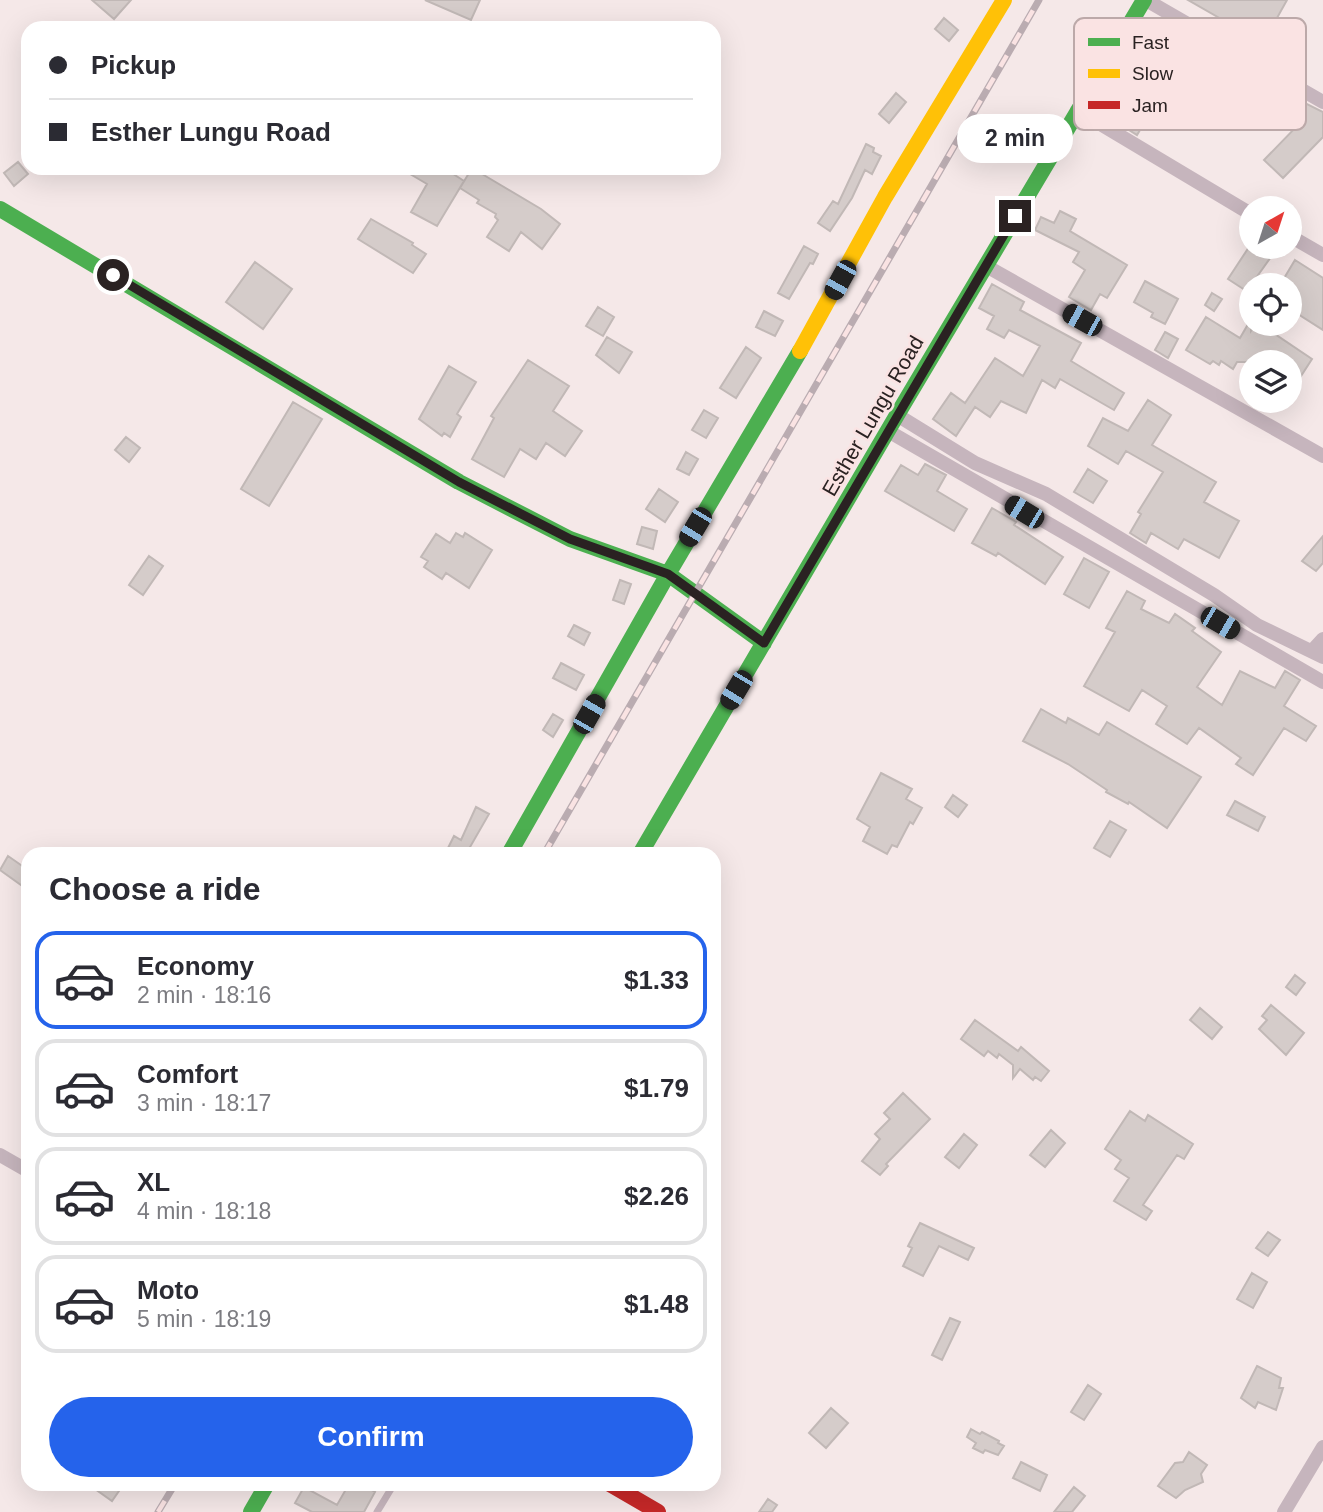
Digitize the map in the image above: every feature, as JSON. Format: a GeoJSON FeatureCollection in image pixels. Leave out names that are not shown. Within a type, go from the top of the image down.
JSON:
{"type":"FeatureCollection","features":[{"type":"Feature","properties":{"kind":"street"},"geometry":{"type":"LineString","coordinates":[[513,847],[886,197],[1004,0]]}},
{"type":"Feature","properties":{"kind":"street"},"geometry":{"type":"LineString","coordinates":[[1145,0],[1176,18]]}},
{"type":"Feature","properties":{"kind":"street","name":"Esther Lungu Road"},"geometry":{"type":"LineString","coordinates":[[1134,18],[1145,0]]}},
{"type":"Feature","properties":{"kind":"street"},"geometry":{"type":"LineString","coordinates":[[1306,92],[1323,102]]}},
{"type":"Feature","properties":{"kind":"street","name":"Esther Lungu Road"},"geometry":{"type":"LineString","coordinates":[[644,847],[1074,115]]}},
{"type":"Feature","properties":{"kind":"street"},"geometry":{"type":"LineString","coordinates":[[1110,130],[1239,207]]}},
{"type":"Feature","properties":{"kind":"street"},"geometry":{"type":"LineString","coordinates":[[0,209],[332,404],[459,482],[570,539],[668,574],[764,643]]}},
{"type":"Feature","properties":{"kind":"street"},"geometry":{"type":"LineString","coordinates":[[1302,243],[1323,255]]}},
{"type":"Feature","properties":{"kind":"street"},"geometry":{"type":"LineString","coordinates":[[986,266],[1323,456]]}},
{"type":"Feature","properties":{"kind":"street"},"geometry":{"type":"LineString","coordinates":[[897,415],[975,463],[1046,494],[1214,595],[1257,625],[1317,654],[1323,639]]}},
{"type":"Feature","properties":{"kind":"street"},"geometry":{"type":"LineString","coordinates":[[888,431],[1024,512],[1150,581],[1323,682]]}},
{"type":"Feature","properties":{"kind":"street"},"geometry":{"type":"LineString","coordinates":[[0,1155],[21,1167]]}},
{"type":"Feature","properties":{"kind":"street"},"geometry":{"type":"LineString","coordinates":[[1284,1512],[1323,1447]]}},
{"type":"Feature","properties":{"kind":"street"},"geometry":{"type":"LineString","coordinates":[[250,1512],[263,1491]]}},
{"type":"Feature","properties":{"kind":"street"},"geometry":{"type":"LineString","coordinates":[[622,1491],[658,1512]]}},
{"type":"Feature","properties":{"kind":"lane"},"geometry":{"type":"LineString","coordinates":[[377,1512],[390,1491]]}},
{"type":"Feature","properties":{"kind":"building"},"geometry":{"type":"Polygon","coordinates":[[[92,0],[131,0],[114,19],[92,0]]]}},
{"type":"Feature","properties":{"kind":"building"},"geometry":{"type":"Polygon","coordinates":[[[425,0],[480,0],[471,20],[425,0]]]}},
{"type":"Feature","properties":{"kind":"building"},"geometry":{"type":"Polygon","coordinates":[[[1188,0],[1287,0],[1277,18],[1219,18],[1188,0]]]}},
{"type":"Feature","properties":{"kind":"building"},"geometry":{"type":"Polygon","coordinates":[[[944,18],[958,30],[949,41],[935,29],[944,18]]]}},
{"type":"Feature","properties":{"kind":"building"},"geometry":{"type":"Polygon","coordinates":[[[896,93],[906,102],[889,123],[879,114],[896,93]]]}},
{"type":"Feature","properties":{"kind":"building"},"geometry":{"type":"Polygon","coordinates":[[[1306,104],[1323,112],[1323,137],[1283,178],[1264,160],[1293,130],[1306,130],[1306,104]]]}},
{"type":"Feature","properties":{"kind":"building"},"geometry":{"type":"Polygon","coordinates":[[[866,144],[881,156],[872,174],[865,170],[852,198],[830,231],[818,223],[833,201],[838,204],[866,144]]]}},
{"type":"Feature","properties":{"kind":"building"},"geometry":{"type":"Polygon","coordinates":[[[18,162],[21,166],[21,175],[27,175],[14,186],[4,173],[18,162]]]}},
{"type":"Feature","properties":{"kind":"building"},"geometry":{"type":"Polygon","coordinates":[[[412,175],[455,175],[464,181],[437,226],[411,212],[427,184],[412,175]]]}},
{"type":"Feature","properties":{"kind":"building"},"geometry":{"type":"Polygon","coordinates":[[[468,175],[484,175],[541,209],[560,224],[542,249],[521,232],[509,251],[487,237],[498,220],[496,214],[477,203],[479,200],[460,188],[468,175]]]}},
{"type":"Feature","properties":{"kind":"building"},"geometry":{"type":"Polygon","coordinates":[[[1060,211],[1076,219],[1070,231],[1127,265],[1107,298],[1100,294],[1091,310],[1069,297],[1085,270],[1073,262],[1079,252],[1035,230],[1041,217],[1054,223],[1060,211]]]}},
{"type":"Feature","properties":{"kind":"building"},"geometry":{"type":"Polygon","coordinates":[[[371,219],[413,243],[412,245],[426,254],[413,273],[358,239],[371,219]]]}},
{"type":"Feature","properties":{"kind":"building"},"geometry":{"type":"Polygon","coordinates":[[[804,246],[818,254],[789,299],[778,293],[804,246]]]}},
{"type":"Feature","properties":{"kind":"building"},"geometry":{"type":"Polygon","coordinates":[[[1241,259],[1269,259],[1260,273],[1239,273],[1239,286],[1228,279],[1241,259]]]}},
{"type":"Feature","properties":{"kind":"building"},"geometry":{"type":"Polygon","coordinates":[[[1295,260],[1323,278],[1323,330],[1302,317],[1302,273],[1287,273],[1295,260]]]}},
{"type":"Feature","properties":{"kind":"building"},"geometry":{"type":"Polygon","coordinates":[[[255,262],[292,289],[263,329],[226,302],[255,262]]]}},
{"type":"Feature","properties":{"kind":"building"},"geometry":{"type":"Polygon","coordinates":[[[1145,281],[1178,299],[1165,324],[1151,317],[1153,313],[1134,302],[1145,281]]]}},
{"type":"Feature","properties":{"kind":"building"},"geometry":{"type":"Polygon","coordinates":[[[992,284],[1024,302],[1020,310],[1081,343],[1071,361],[1124,393],[1114,410],[1060,379],[1055,388],[1042,380],[1026,413],[1001,401],[990,417],[975,407],[956,436],[933,419],[951,393],[965,403],[995,358],[1023,376],[1040,346],[1009,330],[1004,338],[987,329],[994,316],[979,308],[992,284]]]}},
{"type":"Feature","properties":{"kind":"building"},"geometry":{"type":"Polygon","coordinates":[[[1212,293],[1222,299],[1214,311],[1205,305],[1212,293]]]}},
{"type":"Feature","properties":{"kind":"building"},"geometry":{"type":"Polygon","coordinates":[[[598,307],[614,317],[603,336],[586,326],[598,307]]]}},
{"type":"Feature","properties":{"kind":"building"},"geometry":{"type":"Polygon","coordinates":[[[764,311],[783,321],[775,336],[756,327],[764,311]]]}},
{"type":"Feature","properties":{"kind":"building"},"geometry":{"type":"Polygon","coordinates":[[[1206,317],[1240,338],[1278,336],[1299,350],[1239,350],[1239,362],[1233,369],[1221,361],[1219,365],[1213,361],[1210,364],[1186,350],[1206,317]]]}},
{"type":"Feature","properties":{"kind":"building"},"geometry":{"type":"Polygon","coordinates":[[[1165,332],[1178,339],[1168,358],[1155,350],[1165,332]]]}},
{"type":"Feature","properties":{"kind":"building"},"geometry":{"type":"Polygon","coordinates":[[[607,337],[632,352],[619,373],[596,355],[607,337]]]}},
{"type":"Feature","properties":{"kind":"building"},"geometry":{"type":"Polygon","coordinates":[[[746,347],[761,358],[736,398],[720,388],[746,347]]]}},
{"type":"Feature","properties":{"kind":"building"},"geometry":{"type":"Polygon","coordinates":[[[1302,352],[1312,359],[1302,374],[1302,352]]]}},
{"type":"Feature","properties":{"kind":"building"},"geometry":{"type":"Polygon","coordinates":[[[528,360],[569,386],[553,411],[582,431],[565,456],[546,443],[536,459],[520,449],[504,477],[472,459],[494,418],[491,416],[528,360]]]}},
{"type":"Feature","properties":{"kind":"building"},"geometry":{"type":"Polygon","coordinates":[[[449,366],[476,382],[457,414],[461,417],[450,437],[444,433],[442,436],[419,419],[449,366]]]}},
{"type":"Feature","properties":{"kind":"building"},"geometry":{"type":"Polygon","coordinates":[[[1148,400],[1171,415],[1152,445],[1216,482],[1204,502],[1239,521],[1219,558],[1184,539],[1178,549],[1151,533],[1146,543],[1130,533],[1141,514],[1138,512],[1163,472],[1126,451],[1118,464],[1088,446],[1103,418],[1128,431],[1148,400]]]}},
{"type":"Feature","properties":{"kind":"building"},"geometry":{"type":"Polygon","coordinates":[[[293,402],[322,419],[269,506],[241,489],[293,402]]]}},
{"type":"Feature","properties":{"kind":"building"},"geometry":{"type":"Polygon","coordinates":[[[704,410],[718,418],[706,438],[692,430],[704,410]]]}},
{"type":"Feature","properties":{"kind":"building"},"geometry":{"type":"Polygon","coordinates":[[[126,437],[140,448],[129,462],[115,450],[126,437]]]}},
{"type":"Feature","properties":{"kind":"building"},"geometry":{"type":"Polygon","coordinates":[[[686,452],[698,459],[689,475],[677,469],[686,452]]]}},
{"type":"Feature","properties":{"kind":"building"},"geometry":{"type":"Polygon","coordinates":[[[925,464],[946,475],[937,491],[967,509],[954,531],[885,491],[901,465],[918,475],[925,464]]]}},
{"type":"Feature","properties":{"kind":"building"},"geometry":{"type":"Polygon","coordinates":[[[1088,469],[1107,481],[1093,503],[1074,492],[1088,469]]]}},
{"type":"Feature","properties":{"kind":"building"},"geometry":{"type":"Polygon","coordinates":[[[659,489],[678,502],[665,522],[646,509],[659,489]]]}},
{"type":"Feature","properties":{"kind":"building"},"geometry":{"type":"Polygon","coordinates":[[[992,508],[1016,522],[1014,525],[1063,557],[1045,584],[998,553],[996,556],[972,543],[992,508]]]}},
{"type":"Feature","properties":{"kind":"building"},"geometry":{"type":"Polygon","coordinates":[[[642,527],[657,531],[653,549],[637,544],[642,527]]]}},
{"type":"Feature","properties":{"kind":"building"},"geometry":{"type":"Polygon","coordinates":[[[456,533],[463,537],[465,533],[492,550],[469,588],[446,573],[442,579],[424,567],[428,561],[421,557],[436,534],[450,543],[456,533]]]}},
{"type":"Feature","properties":{"kind":"building"},"geometry":{"type":"Polygon","coordinates":[[[1323,536],[1323,563],[1316,571],[1302,561],[1323,536]]]}},
{"type":"Feature","properties":{"kind":"building"},"geometry":{"type":"Polygon","coordinates":[[[149,556],[163,566],[143,595],[129,585],[149,556]]]}},
{"type":"Feature","properties":{"kind":"building"},"geometry":{"type":"Polygon","coordinates":[[[1084,558],[1109,572],[1089,608],[1064,594],[1084,558]]]}},
{"type":"Feature","properties":{"kind":"building"},"geometry":{"type":"Polygon","coordinates":[[[620,580],[631,584],[624,604],[613,600],[620,580]]]}},
{"type":"Feature","properties":{"kind":"building"},"geometry":{"type":"Polygon","coordinates":[[[1127,591],[1145,601],[1141,609],[1169,623],[1175,614],[1195,628],[1192,631],[1221,652],[1197,687],[1222,705],[1240,671],[1275,688],[1285,671],[1300,680],[1284,706],[1316,726],[1306,741],[1284,728],[1253,775],[1236,764],[1241,758],[1199,728],[1187,744],[1156,724],[1167,706],[1142,690],[1129,711],[1084,686],[1115,632],[1106,628],[1127,591]]]}},
{"type":"Feature","properties":{"kind":"building"},"geometry":{"type":"Polygon","coordinates":[[[574,625],[590,633],[584,645],[568,636],[574,625]]]}},
{"type":"Feature","properties":{"kind":"building"},"geometry":{"type":"Polygon","coordinates":[[[561,663],[584,675],[576,690],[553,678],[561,663]]]}},
{"type":"Feature","properties":{"kind":"building"},"geometry":{"type":"Polygon","coordinates":[[[1041,709],[1066,723],[1068,718],[1099,735],[1107,722],[1201,777],[1167,828],[1129,802],[1128,804],[1106,792],[1107,790],[1068,764],[1023,741],[1041,709]]]}},
{"type":"Feature","properties":{"kind":"building"},"geometry":{"type":"Polygon","coordinates":[[[553,714],[563,720],[553,737],[543,730],[553,714]]]}},
{"type":"Feature","properties":{"kind":"building"},"geometry":{"type":"Polygon","coordinates":[[[881,773],[912,789],[906,799],[922,808],[913,824],[910,822],[897,847],[892,845],[887,854],[863,841],[870,827],[857,819],[881,773]]]}},
{"type":"Feature","properties":{"kind":"building"},"geometry":{"type":"Polygon","coordinates":[[[953,795],[967,805],[958,817],[945,807],[953,795]]]}},
{"type":"Feature","properties":{"kind":"building"},"geometry":{"type":"Polygon","coordinates":[[[1235,801],[1265,817],[1258,831],[1227,815],[1235,801]]]}},
{"type":"Feature","properties":{"kind":"building"},"geometry":{"type":"Polygon","coordinates":[[[476,807],[489,814],[470,847],[448,847],[454,836],[461,840],[476,807]]]}},
{"type":"Feature","properties":{"kind":"building"},"geometry":{"type":"Polygon","coordinates":[[[1110,821],[1126,830],[1110,857],[1094,848],[1110,821]]]}},
{"type":"Feature","properties":{"kind":"building"},"geometry":{"type":"Polygon","coordinates":[[[8,856],[21,865],[21,885],[0,870],[8,856]]]}},
{"type":"Feature","properties":{"kind":"building"},"geometry":{"type":"Polygon","coordinates":[[[1295,975],[1305,983],[1296,995],[1286,987],[1295,975]]]}},
{"type":"Feature","properties":{"kind":"building"},"geometry":{"type":"Polygon","coordinates":[[[1271,1005],[1304,1033],[1286,1055],[1259,1029],[1267,1020],[1262,1016],[1271,1005]]]}},
{"type":"Feature","properties":{"kind":"building"},"geometry":{"type":"Polygon","coordinates":[[[1200,1008],[1222,1027],[1212,1039],[1190,1020],[1200,1008]]]}},
{"type":"Feature","properties":{"kind":"building"},"geometry":{"type":"Polygon","coordinates":[[[975,1020],[1018,1051],[1021,1047],[1049,1071],[1041,1081],[1035,1077],[1033,1080],[1020,1069],[1013,1078],[1013,1065],[999,1054],[997,1058],[988,1051],[984,1056],[961,1039],[975,1020]]]}},
{"type":"Feature","properties":{"kind":"building"},"geometry":{"type":"Polygon","coordinates":[[[903,1093],[930,1119],[886,1164],[888,1166],[880,1175],[862,1161],[880,1139],[875,1134],[890,1119],[884,1113],[903,1093]]]}},
{"type":"Feature","properties":{"kind":"building"},"geometry":{"type":"Polygon","coordinates":[[[1130,1111],[1145,1121],[1148,1115],[1193,1144],[1184,1159],[1177,1155],[1143,1205],[1152,1211],[1146,1220],[1114,1201],[1129,1178],[1115,1169],[1121,1160],[1105,1149],[1130,1111]]]}},
{"type":"Feature","properties":{"kind":"building"},"geometry":{"type":"Polygon","coordinates":[[[1051,1130],[1065,1143],[1045,1167],[1030,1155],[1051,1130]]]}},
{"type":"Feature","properties":{"kind":"building"},"geometry":{"type":"Polygon","coordinates":[[[964,1134],[977,1145],[959,1168],[945,1157],[964,1134]]]}},
{"type":"Feature","properties":{"kind":"building"},"geometry":{"type":"Polygon","coordinates":[[[920,1223],[974,1248],[968,1260],[939,1246],[923,1276],[903,1266],[912,1248],[908,1246],[920,1223]]]}},
{"type":"Feature","properties":{"kind":"building"},"geometry":{"type":"Polygon","coordinates":[[[1268,1232],[1280,1240],[1268,1256],[1256,1248],[1268,1232]]]}},
{"type":"Feature","properties":{"kind":"building"},"geometry":{"type":"Polygon","coordinates":[[[1252,1273],[1267,1282],[1253,1308],[1237,1299],[1252,1273]]]}},
{"type":"Feature","properties":{"kind":"building"},"geometry":{"type":"Polygon","coordinates":[[[950,1318],[960,1322],[942,1360],[932,1355],[950,1318]]]}},
{"type":"Feature","properties":{"kind":"building"},"geometry":{"type":"Polygon","coordinates":[[[1257,1366],[1281,1378],[1279,1388],[1283,1388],[1276,1410],[1258,1402],[1255,1408],[1241,1398],[1257,1366]]]}},
{"type":"Feature","properties":{"kind":"building"},"geometry":{"type":"Polygon","coordinates":[[[1088,1385],[1101,1394],[1084,1420],[1071,1412],[1088,1385]]]}},
{"type":"Feature","properties":{"kind":"building"},"geometry":{"type":"Polygon","coordinates":[[[831,1408],[848,1423],[826,1448],[809,1433],[831,1408]]]}},
{"type":"Feature","properties":{"kind":"building"},"geometry":{"type":"Polygon","coordinates":[[[971,1429],[999,1441],[998,1443],[1004,1446],[998,1455],[985,1450],[983,1453],[973,1448],[976,1443],[967,1437],[971,1429]]]}},
{"type":"Feature","properties":{"kind":"building"},"geometry":{"type":"Polygon","coordinates":[[[1189,1452],[1207,1465],[1201,1474],[1203,1482],[1185,1490],[1176,1498],[1158,1486],[1175,1463],[1183,1462],[1189,1452]]]}},
{"type":"Feature","properties":{"kind":"building"},"geometry":{"type":"Polygon","coordinates":[[[1021,1462],[1047,1475],[1040,1491],[1013,1478],[1021,1462]]]}},
{"type":"Feature","properties":{"kind":"building"},"geometry":{"type":"Polygon","coordinates":[[[1074,1487],[1085,1496],[1072,1512],[1054,1512],[1074,1487]]]}},
{"type":"Feature","properties":{"kind":"building"},"geometry":{"type":"Polygon","coordinates":[[[98,1491],[119,1491],[112,1501],[98,1491]]]}},
{"type":"Feature","properties":{"kind":"building"},"geometry":{"type":"Polygon","coordinates":[[[302,1491],[311,1491],[337,1505],[345,1491],[375,1492],[364,1512],[312,1512],[295,1503],[302,1491]]]}},
{"type":"Feature","properties":{"kind":"building"},"geometry":{"type":"Polygon","coordinates":[[[768,1499],[777,1505],[772,1512],[759,1512],[768,1499]]]}},
{"type":"Feature","properties":{"kind":"railway"},"geometry":{"type":"LineString","coordinates":[[548,847],[1039,0]]}},
{"type":"Feature","properties":{"kind":"railway"},"geometry":{"type":"LineString","coordinates":[[158,1512],[171,1491]]}},
{"type":"Feature","properties":{"kind":"traffic: fast"},"geometry":{"type":"LineString","coordinates":[[1133,18],[1144,0]]}},
{"type":"Feature","properties":{"kind":"traffic: fast"},"geometry":{"type":"LineString","coordinates":[[644,847],[1074,118]]}},
{"type":"Feature","properties":{"kind":"traffic: fast"},"geometry":{"type":"LineString","coordinates":[[0,209],[459,482],[570,539],[668,574],[764,643]]}},
{"type":"Feature","properties":{"kind":"traffic: fast"},"geometry":{"type":"LineString","coordinates":[[513,847],[668,574],[800,351]]}},
{"type":"Feature","properties":{"kind":"traffic: fast"},"geometry":{"type":"LineString","coordinates":[[251,1512],[263,1491]]}},
{"type":"Feature","properties":{"kind":"traffic: slow"},"geometry":{"type":"LineString","coordinates":[[800,351],[885,197],[1004,0]]}},
{"type":"Feature","properties":{"kind":"traffic: jam"},"geometry":{"type":"LineString","coordinates":[[622,1491],[658,1512]]}},
{"type":"Feature","properties":{"kind":"route"},"geometry":{"type":"LineString","coordinates":[[113,275],[459,482],[570,539],[668,574],[764,643],[1015,216]]}}]}
